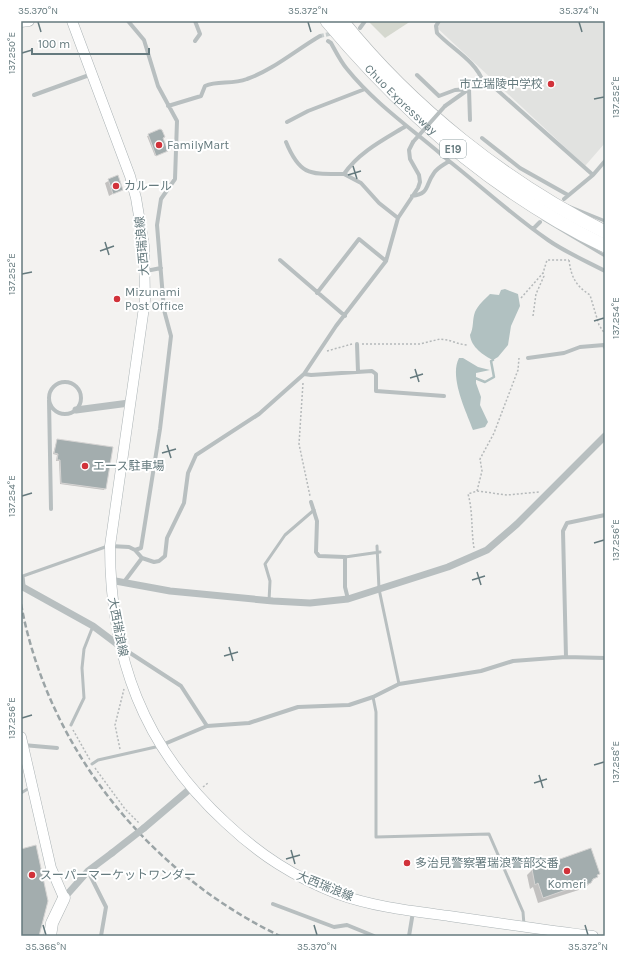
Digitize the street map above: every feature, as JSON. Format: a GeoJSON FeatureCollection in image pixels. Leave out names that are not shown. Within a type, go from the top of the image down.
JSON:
{"type":"FeatureCollection","features":[{"type":"Feature","properties":{"kind":"highway","name":"Chuo Expressway"},"geometry":{"type":"LineString","coordinates":[[327,21],[362,63],[405,107],[457,152],[530,203],[605,246]]}},
{"type":"Feature","properties":{"kind":"highway","name":"Chuo Expressway"},"geometry":{"type":"LineString","coordinates":[[342,21],[372,57],[456,136],[493,164],[545,199],[605,232]]}},
{"type":"Feature","properties":{"kind":"main road"},"geometry":{"type":"LineString","coordinates":[[21,22],[29,21]]}},
{"type":"Feature","properties":{"kind":"main road","name":"大西瑞浪線"},"geometry":{"type":"LineString","coordinates":[[72,21],[130,176],[136,198],[144,246],[145,271],[141,330],[129,403],[110,546],[110,580],[114,621],[128,673],[139,705],[160,746],[174,768],[191,788],[240,837],[262,855],[286,870],[339,894],[364,902],[413,911],[592,936]]}},
{"type":"Feature","properties":{"kind":"main road"},"geometry":{"type":"LineString","coordinates":[[22,742],[51,868],[64,898],[52,923],[50,936]]}},
{"type":"Feature","properties":{"kind":"street"},"geometry":{"type":"LineString","coordinates":[[129,21],[144,40],[158,86],[177,121],[175,179],[161,199],[157,225],[164,310],[172,336],[141,548],[135,550]]}},
{"type":"Feature","properties":{"kind":"street"},"geometry":{"type":"LineString","coordinates":[[195,21],[200,34],[195,40]]}},
{"type":"Feature","properties":{"kind":"street"},"geometry":{"type":"LineString","coordinates":[[360,28],[365,21]]}},
{"type":"Feature","properties":{"kind":"street"},"geometry":{"type":"LineString","coordinates":[[439,21],[436,26],[437,33],[473,65],[481,75],[483,82],[495,88],[593,175]]}},
{"type":"Feature","properties":{"kind":"street"},"geometry":{"type":"LineString","coordinates":[[168,106],[201,96],[205,86],[212,83],[234,83],[262,72],[320,36]]}},
{"type":"Feature","properties":{"kind":"street"},"geometry":{"type":"LineString","coordinates":[[328,41],[331,43],[346,69],[406,126],[550,242],[605,271]]}},
{"type":"Feature","properties":{"kind":"street"},"geometry":{"type":"LineString","coordinates":[[34,95],[92,74]]}},
{"type":"Feature","properties":{"kind":"street"},"geometry":{"type":"LineString","coordinates":[[417,75],[439,96],[455,90],[468,89]]}},
{"type":"Feature","properties":{"kind":"street"},"geometry":{"type":"LineString","coordinates":[[110,546],[129,547],[135,550],[142,558],[154,562],[160,562],[165,556],[167,538],[184,502],[188,473],[196,455],[259,414],[304,374],[319,351],[386,261],[398,218],[420,182],[419,175],[410,158],[409,150],[413,142],[445,106],[468,89],[483,82]]}},
{"type":"Feature","properties":{"kind":"street"},"geometry":{"type":"LineString","coordinates":[[287,122],[308,111],[366,89]]}},
{"type":"Feature","properties":{"kind":"street"},"geometry":{"type":"LineString","coordinates":[[468,89],[470,120]]}},
{"type":"Feature","properties":{"kind":"street"},"geometry":{"type":"LineString","coordinates":[[344,174],[352,163],[367,150],[406,126]]}},
{"type":"Feature","properties":{"kind":"street"},"geometry":{"type":"LineString","coordinates":[[482,138],[520,168],[568,195]]}},
{"type":"Feature","properties":{"kind":"street"},"geometry":{"type":"LineString","coordinates":[[286,142],[292,157],[298,165],[305,170],[317,174],[344,174],[361,183],[379,203],[398,218]]}},
{"type":"Feature","properties":{"kind":"street"},"geometry":{"type":"LineString","coordinates":[[412,196],[420,195],[426,191],[433,173],[449,161]]}},
{"type":"Feature","properties":{"kind":"street"},"geometry":{"type":"LineString","coordinates":[[564,199],[593,175],[605,161]]}},
{"type":"Feature","properties":{"kind":"street"},"geometry":{"type":"LineString","coordinates":[[533,229],[540,222]]}},
{"type":"Feature","properties":{"kind":"street"},"geometry":{"type":"LineString","coordinates":[[317,292],[359,239],[386,261]]}},
{"type":"Feature","properties":{"kind":"street"},"geometry":{"type":"LineString","coordinates":[[280,260],[345,316]]}},
{"type":"Feature","properties":{"kind":"street"},"geometry":{"type":"LineString","coordinates":[[145,271],[161,268]]}},
{"type":"Feature","properties":{"kind":"street"},"geometry":{"type":"LineString","coordinates":[[356,344],[358,372]]}},
{"type":"Feature","properties":{"kind":"street"},"geometry":{"type":"LineString","coordinates":[[528,358],[564,353],[580,347],[604,345],[605,347]]}},
{"type":"Feature","properties":{"kind":"street"},"geometry":{"type":"LineString","coordinates":[[304,374],[311,375],[372,371],[376,374],[376,391],[444,396]]}},
{"type":"Feature","properties":{"kind":"street"},"geometry":{"type":"LineString","coordinates":[[50,509],[49,400],[51,390],[59,383],[70,383],[75,386],[81,395],[81,400],[76,410]]}},
{"type":"Feature","properties":{"kind":"street"},"geometry":{"type":"LineString","coordinates":[[49,400],[53,409],[67,415],[76,410],[129,403]]}},
{"type":"Feature","properties":{"kind":"street"},"geometry":{"type":"LineString","coordinates":[[110,580],[170,591],[269,601],[310,603],[348,599],[448,567],[476,556],[493,546],[508,533],[605,436]]}},
{"type":"Feature","properties":{"kind":"street"},"geometry":{"type":"LineString","coordinates":[[311,502],[317,521],[316,552],[319,556],[345,557],[345,587],[348,599]]}},
{"type":"Feature","properties":{"kind":"street"},"geometry":{"type":"LineString","coordinates":[[566,657],[563,531],[567,523],[605,515]]}},
{"type":"Feature","properties":{"kind":"street"},"geometry":{"type":"LineString","coordinates":[[124,582],[142,558]]}},
{"type":"Feature","properties":{"kind":"street"},"geometry":{"type":"LineString","coordinates":[[23,587],[93,626],[121,647],[182,686],[207,726]]}},
{"type":"Feature","properties":{"kind":"street"},"geometry":{"type":"LineString","coordinates":[[160,746],[207,726],[249,723],[298,706],[349,705],[373,697],[399,684],[481,671],[513,661],[566,657],[605,658]]}},
{"type":"Feature","properties":{"kind":"street"},"geometry":{"type":"LineString","coordinates":[[22,742],[57,748]]}},
{"type":"Feature","properties":{"kind":"street"},"geometry":{"type":"LineString","coordinates":[[64,898],[88,871],[144,828],[191,788]]}},
{"type":"Feature","properties":{"kind":"street"},"geometry":{"type":"LineString","coordinates":[[88,871],[106,908],[101,936]]}},
{"type":"Feature","properties":{"kind":"street"},"geometry":{"type":"LineString","coordinates":[[272,904],[334,927],[347,925],[374,936]]}},
{"type":"Feature","properties":{"kind":"street"},"geometry":{"type":"LineString","coordinates":[[409,936],[413,911]]}},
{"type":"Feature","properties":{"kind":"lane"},"geometry":{"type":"LineString","coordinates":[[545,199],[579,209],[605,221]]}},
{"type":"Feature","properties":{"kind":"lane"},"geometry":{"type":"LineString","coordinates":[[530,203],[546,221],[605,256]]}},
{"type":"Feature","properties":{"kind":"lane"},"geometry":{"type":"LineString","coordinates":[[269,601],[270,581],[266,564],[285,535],[314,510]]}},
{"type":"Feature","properties":{"kind":"lane"},"geometry":{"type":"LineString","coordinates":[[23,587],[23,576],[110,546]]}},
{"type":"Feature","properties":{"kind":"lane"},"geometry":{"type":"LineString","coordinates":[[377,546],[379,589],[399,684]]}},
{"type":"Feature","properties":{"kind":"lane"},"geometry":{"type":"LineString","coordinates":[[345,557],[378,553]]}},
{"type":"Feature","properties":{"kind":"lane"},"geometry":{"type":"LineString","coordinates":[[71,725],[84,698],[82,668],[84,649],[93,626]]}},
{"type":"Feature","properties":{"kind":"lane"},"geometry":{"type":"LineString","coordinates":[[373,697],[376,712],[376,837],[489,834],[523,912],[524,927]]}},
{"type":"Feature","properties":{"kind":"lane"},"geometry":{"type":"LineString","coordinates":[[92,764],[98,760],[160,746]]}},
{"type":"Feature","properties":{"kind":"lane"},"geometry":{"type":"LineString","coordinates":[[21,793],[32,786]]}},
{"type":"Feature","properties":{"kind":"path"},"geometry":{"type":"LineString","coordinates":[[533,316],[536,294],[544,276],[543,273],[547,260],[569,260],[570,268],[578,288],[590,295],[599,325],[605,334]]}},
{"type":"Feature","properties":{"kind":"path"},"geometry":{"type":"LineString","coordinates":[[522,298],[543,273]]}},
{"type":"Feature","properties":{"kind":"path"},"geometry":{"type":"LineString","coordinates":[[319,351],[328,351],[356,344],[420,344],[440,339],[467,345]]}},
{"type":"Feature","properties":{"kind":"path"},"geometry":{"type":"LineString","coordinates":[[477,491],[482,471],[480,459],[494,433],[518,370],[519,358]]}},
{"type":"Feature","properties":{"kind":"path"},"geometry":{"type":"LineString","coordinates":[[304,374],[299,444],[311,502]]}},
{"type":"Feature","properties":{"kind":"path"},"geometry":{"type":"LineString","coordinates":[[476,556],[471,532],[471,506],[468,494],[477,491],[507,495],[550,491]]}},
{"type":"Feature","properties":{"kind":"path"},"geometry":{"type":"LineString","coordinates":[[121,755],[115,725],[128,673]]}},
{"type":"Feature","properties":{"kind":"path"},"geometry":{"type":"LineString","coordinates":[[71,725],[92,764],[125,809],[144,828]]}},
{"type":"Feature","properties":{"kind":"shaded area"},"geometry":{"type":"Polygon","coordinates":[[[368,21],[411,21],[385,38],[368,21]]]}},
{"type":"Feature","properties":{"kind":"shaded area","name":"市立瑞陵中学校"},"geometry":{"type":"Polygon","coordinates":[[[438,21],[605,21],[605,143],[585,166],[434,25],[438,21]]]}},
{"type":"Feature","properties":{"kind":"shaded area"},"geometry":{"type":"Polygon","coordinates":[[[505,289],[518,294],[520,306],[511,326],[508,345],[498,357],[493,360],[475,347],[470,335],[474,315],[478,307],[490,294],[499,295],[501,290],[505,289]]]}},
{"type":"Feature","properties":{"kind":"shaded area"},"geometry":{"type":"Polygon","coordinates":[[[459,358],[463,358],[478,367],[490,370],[476,373],[476,383],[481,397],[480,405],[488,422],[485,427],[473,430],[463,404],[456,375],[456,366],[459,358]]]}},
{"type":"Feature","properties":{"kind":"building","name":"FamilyMart"},"geometry":{"type":"Polygon","coordinates":[[[160,129],[165,137],[163,138],[168,151],[156,156],[148,134],[160,129]]]}},
{"type":"Feature","properties":{"kind":"building","name":"カルール"},"geometry":{"type":"Polygon","coordinates":[[[118,175],[123,190],[113,194],[108,179],[118,175]]]}},
{"type":"Feature","properties":{"kind":"building","name":"エース駐車場"},"geometry":{"type":"Polygon","coordinates":[[[57,439],[113,447],[106,489],[61,483],[60,460],[57,460],[58,454],[54,453],[57,439]]]}},
{"type":"Feature","properties":{"kind":"building","name":"スーパーマーケットワンダー"},"geometry":{"type":"Polygon","coordinates":[[[36,845],[48,901],[39,936],[21,936],[21,849],[36,845]]]}},
{"type":"Feature","properties":{"kind":"building"},"geometry":{"type":"Polygon","coordinates":[[[591,848],[600,874],[597,875],[598,877],[593,879],[591,883],[581,887],[577,886],[543,898],[538,883],[535,885],[532,869],[591,848]]]}},
{"type":"Feature","properties":{"kind":"waterway"},"geometry":{"type":"LineString","coordinates":[[475,378],[485,382],[494,377],[491,361],[493,360]]}},
{"type":"Feature","properties":{"kind":"tunnel"},"geometry":{"type":"LineString","coordinates":[[320,36],[334,33]]}},
{"type":"Feature","properties":{"kind":"railway"},"geometry":{"type":"LineString","coordinates":[[21,604],[35,657],[54,708],[80,756],[112,801],[148,842],[188,878],[232,910],[280,936]]}},
{"type":"Feature","properties":{"kind":"place","name":"市立瑞陵中学校"},"geometry":{"type":"Point","coordinates":[551,84]}},
{"type":"Feature","properties":{"kind":"place","name":"FamilyMart"},"geometry":{"type":"Point","coordinates":[159,145]}},
{"type":"Feature","properties":{"kind":"place","name":"カルール"},"geometry":{"type":"Point","coordinates":[116,186]}},
{"type":"Feature","properties":{"kind":"place","name":"Mizunami Post Office"},"geometry":{"type":"Point","coordinates":[117,299]}},
{"type":"Feature","properties":{"kind":"place","name":"エース駐車場"},"geometry":{"type":"Point","coordinates":[85,466]}},
{"type":"Feature","properties":{"kind":"place","name":"多治見警察署瑞浪警部交番"},"geometry":{"type":"Point","coordinates":[407,863]}},
{"type":"Feature","properties":{"kind":"place","name":"Komeri"},"geometry":{"type":"Point","coordinates":[567,871]}},
{"type":"Feature","properties":{"kind":"place","name":"スーパーマーケットワンダー"},"geometry":{"type":"Point","coordinates":[32,875]}}]}
